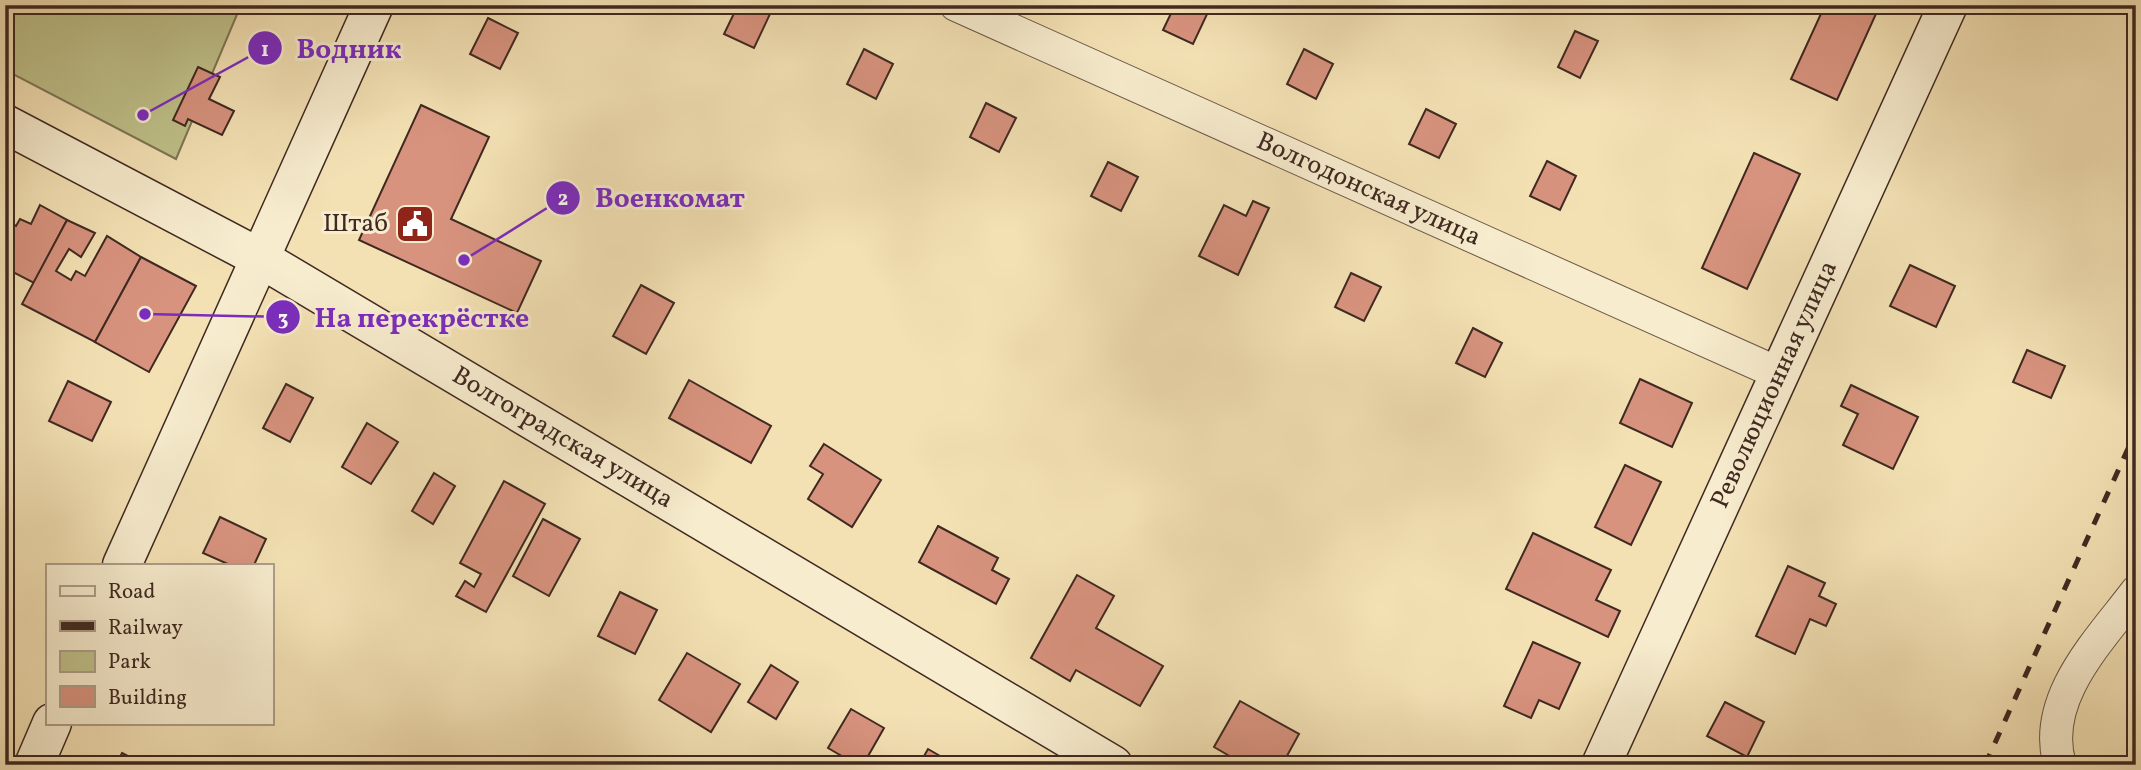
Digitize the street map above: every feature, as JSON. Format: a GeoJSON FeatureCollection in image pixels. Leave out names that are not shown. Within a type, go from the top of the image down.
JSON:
{"type":"FeatureCollection","features":[{"type":"Feature","properties":{"kind":"street"},"geometry":{"type":"LineString","coordinates":[[122,564],[258,257],[374,5]]}},
{"type":"Feature","properties":{"kind":"street","name":"Волгодонская улица"},"geometry":{"type":"LineString","coordinates":[[956,5],[1780,374]]}},
{"type":"Feature","properties":{"kind":"street","name":"Революционная улица"},"geometry":{"type":"LineString","coordinates":[[1601,765],[1948,5]]}},
{"type":"Feature","properties":{"kind":"street","name":"Волгоградская улица"},"geometry":{"type":"LineString","coordinates":[[5,124],[258,257],[1113,765]]}},
{"type":"Feature","properties":{"kind":"street"},"geometry":{"type":"LineString","coordinates":[[2060,765],[2057,727],[2062,701],[2075,674],[2136,592]]}},
{"type":"Feature","properties":{"kind":"street"},"geometry":{"type":"LineString","coordinates":[[34,765],[52,724]]}},
{"type":"Feature","properties":{"kind":"green space"},"geometry":{"type":"Polygon","coordinates":[[[5,5],[241,5],[176,159],[5,70],[5,5]]]}},
{"type":"Feature","properties":{"kind":"building"},"geometry":{"type":"Polygon","coordinates":[[[738,5],[753,5],[770,14],[754,48],[724,34],[738,5]]]}},
{"type":"Feature","properties":{"kind":"building"},"geometry":{"type":"Polygon","coordinates":[[[1175,5],[1200,5],[1209,10],[1193,44],[1163,30],[1175,5]]]}},
{"type":"Feature","properties":{"kind":"building"},"geometry":{"type":"Polygon","coordinates":[[[1825,5],[1880,5],[1837,100],[1791,79],[1825,5]]]}},
{"type":"Feature","properties":{"kind":"building"},"geometry":{"type":"Polygon","coordinates":[[[488,18],[518,33],[500,69],[470,54],[488,18]]]}},
{"type":"Feature","properties":{"kind":"building"},"geometry":{"type":"Polygon","coordinates":[[[1575,31],[1598,41],[1580,78],[1558,67],[1575,31]]]}},
{"type":"Feature","properties":{"kind":"building"},"geometry":{"type":"Polygon","coordinates":[[[864,49],[893,64],[876,99],[847,84],[864,49]]]}},
{"type":"Feature","properties":{"kind":"building"},"geometry":{"type":"Polygon","coordinates":[[[1304,49],[1333,64],[1316,99],[1287,84],[1304,49]]]}},
{"type":"Feature","properties":{"kind":"building"},"geometry":{"type":"Polygon","coordinates":[[[198,67],[220,77],[209,99],[234,111],[222,135],[188,119],[185,126],[173,120],[198,67]]]}},
{"type":"Feature","properties":{"kind":"building"},"geometry":{"type":"Polygon","coordinates":[[[986,103],[1016,118],[999,152],[970,137],[986,103]]]}},
{"type":"Feature","properties":{"kind":"building"},"geometry":{"type":"Polygon","coordinates":[[[421,105],[489,137],[451,219],[541,261],[517,313],[359,240],[421,105]]]}},
{"type":"Feature","properties":{"kind":"building"},"geometry":{"type":"Polygon","coordinates":[[[1426,109],[1456,124],[1439,158],[1409,144],[1426,109]]]}},
{"type":"Feature","properties":{"kind":"building"},"geometry":{"type":"Polygon","coordinates":[[[1754,153],[1800,174],[1747,289],[1702,268],[1754,153]]]}},
{"type":"Feature","properties":{"kind":"building"},"geometry":{"type":"Polygon","coordinates":[[[1547,161],[1576,176],[1560,210],[1530,196],[1547,161]]]}},
{"type":"Feature","properties":{"kind":"building"},"geometry":{"type":"Polygon","coordinates":[[[1108,162],[1138,177],[1121,211],[1091,196],[1108,162]]]}},
{"type":"Feature","properties":{"kind":"building"},"geometry":{"type":"Polygon","coordinates":[[[1253,201],[1269,208],[1238,275],[1199,256],[1224,205],[1246,216],[1253,201]]]}},
{"type":"Feature","properties":{"kind":"building"},"geometry":{"type":"Polygon","coordinates":[[[40,205],[67,220],[34,283],[5,268],[5,220],[16,226],[20,219],[31,224],[40,205]]]}},
{"type":"Feature","properties":{"kind":"building"},"geometry":{"type":"Polygon","coordinates":[[[67,220],[95,233],[81,257],[69,249],[56,271],[71,280],[76,271],[85,276],[107,236],[141,257],[95,342],[22,304],[67,220]]]}},
{"type":"Feature","properties":{"kind":"building"},"geometry":{"type":"Polygon","coordinates":[[[141,257],[196,286],[149,372],[95,342],[141,257]]]}},
{"type":"Feature","properties":{"kind":"building"},"geometry":{"type":"Polygon","coordinates":[[[1910,265],[1955,286],[1936,327],[1890,306],[1910,265]]]}},
{"type":"Feature","properties":{"kind":"building"},"geometry":{"type":"Polygon","coordinates":[[[1351,273],[1381,287],[1364,321],[1335,307],[1351,273]]]}},
{"type":"Feature","properties":{"kind":"building"},"geometry":{"type":"Polygon","coordinates":[[[641,285],[674,303],[646,354],[613,336],[641,285]]]}},
{"type":"Feature","properties":{"kind":"building"},"geometry":{"type":"Polygon","coordinates":[[[1473,328],[1502,343],[1485,377],[1456,363],[1473,328]]]}},
{"type":"Feature","properties":{"kind":"building"},"geometry":{"type":"Polygon","coordinates":[[[2027,350],[2065,366],[2051,398],[2013,382],[2027,350]]]}},
{"type":"Feature","properties":{"kind":"building"},"geometry":{"type":"Polygon","coordinates":[[[1640,379],[1692,403],[1672,447],[1620,423],[1640,379]]]}},
{"type":"Feature","properties":{"kind":"building"},"geometry":{"type":"Polygon","coordinates":[[[689,380],[771,426],[751,463],[669,418],[689,380]]]}},
{"type":"Feature","properties":{"kind":"building"},"geometry":{"type":"Polygon","coordinates":[[[68,381],[111,402],[92,441],[49,421],[68,381]]]}},
{"type":"Feature","properties":{"kind":"building"},"geometry":{"type":"Polygon","coordinates":[[[286,384],[313,398],[290,442],[263,428],[286,384]]]}},
{"type":"Feature","properties":{"kind":"building"},"geometry":{"type":"Polygon","coordinates":[[[1851,385],[1918,417],[1893,469],[1843,445],[1858,414],[1841,406],[1851,385]]]}},
{"type":"Feature","properties":{"kind":"building"},"geometry":{"type":"Polygon","coordinates":[[[367,423],[398,442],[371,484],[342,467],[367,423]]]}},
{"type":"Feature","properties":{"kind":"building"},"geometry":{"type":"Polygon","coordinates":[[[824,444],[881,480],[852,527],[808,499],[823,474],[810,466],[824,444]]]}},
{"type":"Feature","properties":{"kind":"building"},"geometry":{"type":"Polygon","coordinates":[[[1625,465],[1661,482],[1631,545],[1595,527],[1625,465]]]}},
{"type":"Feature","properties":{"kind":"building"},"geometry":{"type":"Polygon","coordinates":[[[434,473],[455,486],[433,524],[412,511],[434,473]]]}},
{"type":"Feature","properties":{"kind":"building"},"geometry":{"type":"Polygon","coordinates":[[[504,481],[545,504],[486,612],[456,596],[465,581],[474,587],[481,574],[460,563],[504,481]]]}},
{"type":"Feature","properties":{"kind":"building"},"geometry":{"type":"Polygon","coordinates":[[[220,517],[266,539],[254,564],[228,564],[203,553],[220,517]]]}},
{"type":"Feature","properties":{"kind":"building"},"geometry":{"type":"Polygon","coordinates":[[[543,519],[580,539],[549,596],[513,576],[543,519]]]}},
{"type":"Feature","properties":{"kind":"building"},"geometry":{"type":"Polygon","coordinates":[[[938,526],[998,558],[992,570],[1009,579],[996,604],[919,562],[938,526]]]}},
{"type":"Feature","properties":{"kind":"building"},"geometry":{"type":"Polygon","coordinates":[[[1533,533],[1611,570],[1596,600],[1620,611],[1608,637],[1506,589],[1533,533]]]}},
{"type":"Feature","properties":{"kind":"building"},"geometry":{"type":"Polygon","coordinates":[[[1788,566],[1825,583],[1819,596],[1836,604],[1826,626],[1810,619],[1795,654],[1756,636],[1788,566]]]}},
{"type":"Feature","properties":{"kind":"building"},"geometry":{"type":"Polygon","coordinates":[[[1077,575],[1114,596],[1096,628],[1163,666],[1140,706],[1076,670],[1070,681],[1031,658],[1077,575]]]}},
{"type":"Feature","properties":{"kind":"building"},"geometry":{"type":"Polygon","coordinates":[[[620,592],[657,610],[635,654],[598,636],[620,592]]]}},
{"type":"Feature","properties":{"kind":"building"},"geometry":{"type":"Polygon","coordinates":[[[1533,642],[1580,663],[1559,709],[1539,700],[1531,718],[1504,706],[1533,642]]]}},
{"type":"Feature","properties":{"kind":"building"},"geometry":{"type":"Polygon","coordinates":[[[687,653],[740,684],[711,732],[659,700],[687,653]]]}},
{"type":"Feature","properties":{"kind":"building"},"geometry":{"type":"Polygon","coordinates":[[[771,665],[798,682],[776,719],[748,702],[771,665]]]}},
{"type":"Feature","properties":{"kind":"building"},"geometry":{"type":"Polygon","coordinates":[[[1240,701],[1299,734],[1282,765],[1245,765],[1214,747],[1240,701]]]}},
{"type":"Feature","properties":{"kind":"building"},"geometry":{"type":"Polygon","coordinates":[[[1725,702],[1764,722],[1747,757],[1707,736],[1725,702]]]}},
{"type":"Feature","properties":{"kind":"building"},"geometry":{"type":"Polygon","coordinates":[[[851,709],[884,728],[863,765],[857,765],[828,748],[851,709]]]}},
{"type":"Feature","properties":{"kind":"building"},"geometry":{"type":"Polygon","coordinates":[[[928,749],[947,760],[944,765],[919,765],[928,749]]]}},
{"type":"Feature","properties":{"kind":"building"},"geometry":{"type":"Polygon","coordinates":[[[122,753],[145,765],[116,765],[122,753]]]}},
{"type":"Feature","properties":{"kind":"railway"},"geometry":{"type":"LineString","coordinates":[[1985,765],[2136,431]]}},
{"type":"Feature","properties":{"kind":"railway"},"geometry":{"type":"LineString","coordinates":[[2116,765],[2136,749]]}},
{"type":"Feature","properties":{"kind":"place","name":"Водник"},"geometry":{"type":"Point","coordinates":[143,115]}},
{"type":"Feature","properties":{"kind":"place","name":"Штаб"},"geometry":{"type":"Point","coordinates":[415,224]}},
{"type":"Feature","properties":{"kind":"place","name":"Военкомат"},"geometry":{"type":"Point","coordinates":[464,260]}},
{"type":"Feature","properties":{"kind":"place","name":"На перекрёстке"},"geometry":{"type":"Point","coordinates":[145,314]}}]}
